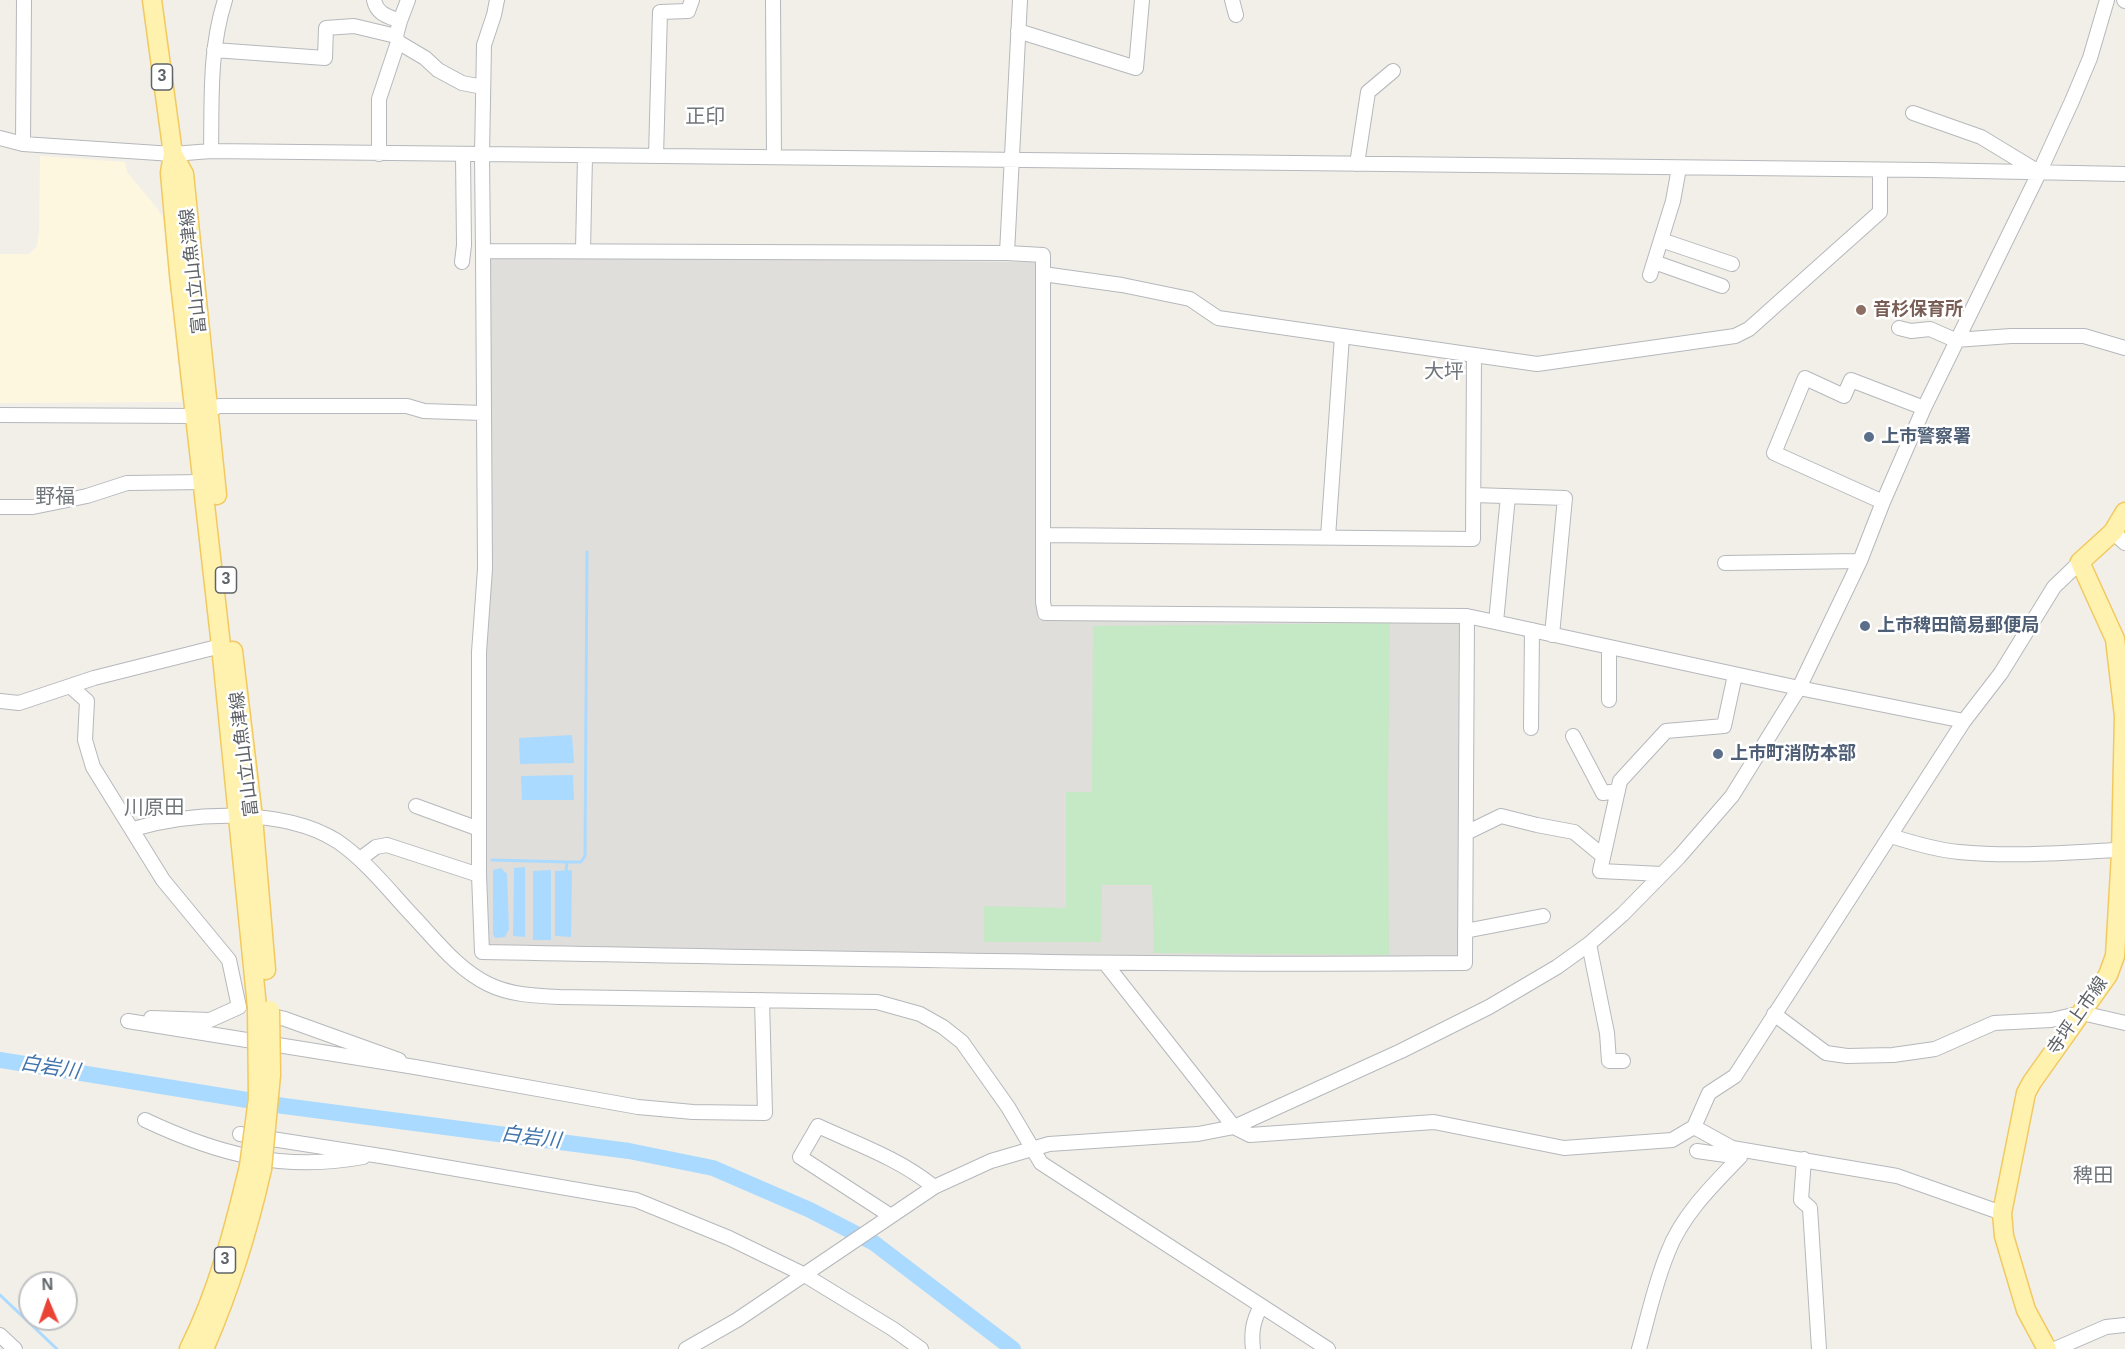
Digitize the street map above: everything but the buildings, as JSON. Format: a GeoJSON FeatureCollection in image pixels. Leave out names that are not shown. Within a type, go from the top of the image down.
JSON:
{"type":"FeatureCollection","features":[{"type":"Feature","properties":{"kind":"main road","name":"富山立山魚津線"},"geometry":{"type":"LineString","coordinates":[[152,0],[172,154],[170,173],[178,274],[202,413],[264,1008],[265,1043],[258,1099],[259,1137],[253,1211],[238,1262],[204,1349]]}},
{"type":"Feature","properties":{"kind":"main road","name":"富山立山魚津線"},"geometry":{"type":"LineString","coordinates":[[202,413],[203,482],[221,646],[245,815]]}},
{"type":"Feature","properties":{"kind":"main road"},"geometry":{"type":"LineString","coordinates":[[2080,562],[2119,538],[2125,512]]}},
{"type":"Feature","properties":{"kind":"main road","name":"寺坪上市線"},"geometry":{"type":"LineString","coordinates":[[2047,1349],[2026,1310],[2004,1236],[2002,1213],[2026,1093],[2108,975],[2115,956],[2123,857],[2125,716],[2115,639],[2080,562]]}},
{"type":"Feature","properties":{"kind":"main road","name":"富山立山魚津線"},"geometry":{"type":"LineString","coordinates":[[189,1349],[204,1319],[224,1265],[255,1167]]}},
{"type":"Feature","properties":{"kind":"street"},"geometry":{"type":"LineString","coordinates":[[23,144],[24,0]]}},
{"type":"Feature","properties":{"kind":"street"},"geometry":{"type":"LineString","coordinates":[[211,152],[214,50],[219,18],[225,0]]}},
{"type":"Feature","properties":{"kind":"street"},"geometry":{"type":"LineString","coordinates":[[374,0],[376,9],[383,15],[400,21]]}},
{"type":"Feature","properties":{"kind":"street"},"geometry":{"type":"LineString","coordinates":[[379,154],[379,99],[408,0]]}},
{"type":"Feature","properties":{"kind":"street"},"geometry":{"type":"LineString","coordinates":[[496,0],[494,15],[484,45],[483,87],[485,569],[479,652],[479,875],[482,952],[1105,963],[1465,963],[1467,616]]}},
{"type":"Feature","properties":{"kind":"street"},"geometry":{"type":"LineString","coordinates":[[656,156],[660,12],[688,11],[692,0]]}},
{"type":"Feature","properties":{"kind":"street"},"geometry":{"type":"LineString","coordinates":[[773,0],[774,157]]}},
{"type":"Feature","properties":{"kind":"street"},"geometry":{"type":"LineString","coordinates":[[1007,253],[1020,0]]}},
{"type":"Feature","properties":{"kind":"street"},"geometry":{"type":"LineString","coordinates":[[1018,32],[1136,68],[1142,0]]}},
{"type":"Feature","properties":{"kind":"street"},"geometry":{"type":"LineString","coordinates":[[1232,0],[1236,15]]}},
{"type":"Feature","properties":{"kind":"street"},"geometry":{"type":"LineString","coordinates":[[686,1349],[737,1320],[934,1187],[991,1161],[1049,1144],[1198,1134],[1234,1127],[1401,1052],[1489,1007],[1557,967],[1589,944],[1662,874],[1732,796],[1799,688],[1860,561],[1883,501],[1955,340],[2039,172],[2090,58],[2107,0]]}},
{"type":"Feature","properties":{"kind":"street"},"geometry":{"type":"LineString","coordinates":[[214,50],[325,58],[326,28],[354,26],[397,39],[438,70],[462,83],[483,87]]}},
{"type":"Feature","properties":{"kind":"street"},"geometry":{"type":"LineString","coordinates":[[1357,164],[1368,92],[1392,71]]}},
{"type":"Feature","properties":{"kind":"street"},"geometry":{"type":"LineString","coordinates":[[1913,113],[1981,137],[2039,172]]}},
{"type":"Feature","properties":{"kind":"street"},"geometry":{"type":"LineString","coordinates":[[0,138],[23,144],[172,154],[211,152],[774,157],[2125,174]]}},
{"type":"Feature","properties":{"kind":"street"},"geometry":{"type":"LineString","coordinates":[[462,262],[464,245],[463,155]]}},
{"type":"Feature","properties":{"kind":"street"},"geometry":{"type":"LineString","coordinates":[[583,250],[585,156]]}},
{"type":"Feature","properties":{"kind":"street"},"geometry":{"type":"LineString","coordinates":[[1679,168],[1673,201],[1652,269],[1722,286]]}},
{"type":"Feature","properties":{"kind":"street"},"geometry":{"type":"LineString","coordinates":[[1043,274],[1122,285],[1190,299],[1218,318],[1537,364],[1735,336],[1749,329],[1880,212],[1880,170]]}},
{"type":"Feature","properties":{"kind":"street"},"geometry":{"type":"LineString","coordinates":[[1661,240],[1732,264]]}},
{"type":"Feature","properties":{"kind":"street"},"geometry":{"type":"LineString","coordinates":[[483,251],[1043,255],[1042,535],[1045,613],[1467,616],[1735,675],[1964,721]]}},
{"type":"Feature","properties":{"kind":"street"},"geometry":{"type":"LineString","coordinates":[[1899,328],[1911,331],[1930,329],[1955,340],[2011,336],[2084,336],[2125,348]]}},
{"type":"Feature","properties":{"kind":"street"},"geometry":{"type":"LineString","coordinates":[[1328,537],[1342,336]]}},
{"type":"Feature","properties":{"kind":"street"},"geometry":{"type":"LineString","coordinates":[[1042,535],[1473,539],[1474,355]]}},
{"type":"Feature","properties":{"kind":"street"},"geometry":{"type":"LineString","coordinates":[[1883,501],[1774,453],[1805,378],[1844,396],[1851,380],[1924,408]]}},
{"type":"Feature","properties":{"kind":"street"},"geometry":{"type":"LineString","coordinates":[[0,415],[202,413],[219,405],[407,406],[424,411],[483,413]]}},
{"type":"Feature","properties":{"kind":"street"},"geometry":{"type":"LineString","coordinates":[[0,507],[33,507],[87,496],[127,483],[203,482]]}},
{"type":"Feature","properties":{"kind":"street"},"geometry":{"type":"LineString","coordinates":[[1474,495],[1566,498],[1552,635]]}},
{"type":"Feature","properties":{"kind":"street"},"geometry":{"type":"LineString","coordinates":[[1496,622],[1508,496]]}},
{"type":"Feature","properties":{"kind":"street"},"geometry":{"type":"LineString","coordinates":[[1725,563],[1860,561]]}},
{"type":"Feature","properties":{"kind":"street"},"geometry":{"type":"LineString","coordinates":[[1105,963],[1234,1127],[1250,1135],[1434,1122],[1564,1148],[1672,1140],[1694,1127],[1708,1093],[1735,1076],[1964,721],[2001,673],[2054,587],[2080,562]]}},
{"type":"Feature","properties":{"kind":"street"},"geometry":{"type":"LineString","coordinates":[[1531,728],[1532,630]]}},
{"type":"Feature","properties":{"kind":"street"},"geometry":{"type":"LineString","coordinates":[[0,701],[19,703],[70,686],[221,646]]}},
{"type":"Feature","properties":{"kind":"street"},"geometry":{"type":"LineString","coordinates":[[1609,647],[1609,700]]}},
{"type":"Feature","properties":{"kind":"street"},"geometry":{"type":"LineString","coordinates":[[1662,874],[1600,871],[1620,782],[1666,731],[1724,726],[1735,675]]}},
{"type":"Feature","properties":{"kind":"street"},"geometry":{"type":"LineString","coordinates":[[70,686],[87,701],[85,740],[93,767],[163,880],[229,960],[239,1007]]}},
{"type":"Feature","properties":{"kind":"street"},"geometry":{"type":"LineString","coordinates":[[1573,736],[1603,793],[1618,791]]}},
{"type":"Feature","properties":{"kind":"street"},"geometry":{"type":"LineString","coordinates":[[416,806],[479,829]]}},
{"type":"Feature","properties":{"kind":"street"},"geometry":{"type":"LineString","coordinates":[[132,829],[159,821],[245,815],[309,829],[336,840],[360,859],[460,965],[489,985],[524,995],[877,1002],[920,1014],[943,1027],[962,1042],[1008,1107],[1041,1163],[1328,1349]]}},
{"type":"Feature","properties":{"kind":"street"},"geometry":{"type":"LineString","coordinates":[[1466,833],[1501,816],[1574,832],[1603,856]]}},
{"type":"Feature","properties":{"kind":"street"},"geometry":{"type":"LineString","coordinates":[[1891,836],[1928,847],[1959,852],[2029,855],[2114,850],[2123,857]]}},
{"type":"Feature","properties":{"kind":"street"},"geometry":{"type":"LineString","coordinates":[[360,859],[376,847],[387,845],[479,875]]}},
{"type":"Feature","properties":{"kind":"street"},"geometry":{"type":"LineString","coordinates":[[1465,932],[1543,916]]}},
{"type":"Feature","properties":{"kind":"street"},"geometry":{"type":"LineString","coordinates":[[1589,944],[1608,1034],[1610,1061],[1623,1061]]}},
{"type":"Feature","properties":{"kind":"street"},"geometry":{"type":"LineString","coordinates":[[404,1066],[398,1059],[285,1018],[239,1007],[210,1020],[136,1018],[128,1021],[638,1107],[693,1112],[765,1113],[762,1000]]}},
{"type":"Feature","properties":{"kind":"street"},"geometry":{"type":"LineString","coordinates":[[1774,1014],[1826,1053],[1846,1056],[1893,1055],[1935,1049],[1994,1023],[2051,1020],[2082,1013],[2125,1023]]}},
{"type":"Feature","properties":{"kind":"street"},"geometry":{"type":"LineString","coordinates":[[145,1120],[197,1144],[233,1155],[280,1162],[345,1161],[375,1155]]}},
{"type":"Feature","properties":{"kind":"street"},"geometry":{"type":"LineString","coordinates":[[891,1216],[800,1157],[818,1126],[882,1155],[922,1177],[934,1187]]}},
{"type":"Feature","properties":{"kind":"street"},"geometry":{"type":"LineString","coordinates":[[1694,1127],[1732,1148],[1897,1176],[2002,1213]]}},
{"type":"Feature","properties":{"kind":"street"},"geometry":{"type":"LineString","coordinates":[[259,1137],[636,1200],[729,1238],[803,1274],[893,1329],[921,1349]]}},
{"type":"Feature","properties":{"kind":"street"},"geometry":{"type":"LineString","coordinates":[[1639,1349],[1673,1242],[1707,1192],[1740,1157],[1697,1151]]}},
{"type":"Feature","properties":{"kind":"street"},"geometry":{"type":"LineString","coordinates":[[1804,1159],[1801,1200],[1810,1208],[1819,1349]]}},
{"type":"Feature","properties":{"kind":"street"},"geometry":{"type":"LineString","coordinates":[[1253,1349],[1251,1335],[1253,1320],[1260,1306]]}},
{"type":"Feature","properties":{"kind":"street"},"geometry":{"type":"LineString","coordinates":[[2055,1349],[2106,1327],[2125,1326]]}},
{"type":"Feature","properties":{"kind":"street"},"geometry":{"type":"LineString","coordinates":[[0,1335],[15,1349]]}},
{"type":"Feature","properties":{"kind":"shaded area"},"geometry":{"type":"Polygon","coordinates":[[[40,156],[125,162],[127,172],[163,218],[182,402],[0,403],[0,254],[29,254],[37,246],[40,156]]]}},
{"type":"Feature","properties":{"kind":"shaded area"},"geometry":{"type":"Polygon","coordinates":[[[488,257],[1038,262],[1037,609],[1042,619],[1463,621],[1461,959],[903,955],[485,948],[484,694],[488,257]]]}},
{"type":"Feature","properties":{"kind":"green space"},"geometry":{"type":"Polygon","coordinates":[[[1390,623],[1389,955],[1154,953],[1152,885],[1102,885],[1101,942],[984,942],[984,906],[1066,908],[1066,792],[1092,792],[1093,626],[1390,623]]]}},
{"type":"Feature","properties":{"kind":"water"},"geometry":{"type":"Polygon","coordinates":[[[572,735],[574,763],[520,764],[519,738],[572,735]]]}},
{"type":"Feature","properties":{"kind":"water"},"geometry":{"type":"Polygon","coordinates":[[[573,775],[574,800],[522,800],[521,776],[573,775]]]}},
{"type":"Feature","properties":{"kind":"water"},"geometry":{"type":"Polygon","coordinates":[[[525,867],[525,937],[513,936],[514,868],[525,867]]]}},
{"type":"Feature","properties":{"kind":"water"},"geometry":{"type":"Polygon","coordinates":[[[501,868],[507,874],[509,929],[505,937],[495,938],[493,934],[493,870],[501,868]]]}},
{"type":"Feature","properties":{"kind":"water"},"geometry":{"type":"Polygon","coordinates":[[[551,870],[551,940],[533,940],[533,871],[551,870]]]}},
{"type":"Feature","properties":{"kind":"water"},"geometry":{"type":"Polygon","coordinates":[[[572,870],[571,937],[555,936],[555,871],[572,870]]]}},
{"type":"Feature","properties":{"kind":"waterway"},"geometry":{"type":"LineString","coordinates":[[567,862],[581,862],[585,856],[587,552]]}},
{"type":"Feature","properties":{"kind":"waterway"},"geometry":{"type":"LineString","coordinates":[[492,860],[567,862],[566,871]]}},
{"type":"Feature","properties":{"kind":"waterway","name":"白岩川"},"geometry":{"type":"LineString","coordinates":[[0,1060],[284,1106],[629,1151],[713,1168],[810,1210],[874,1243],[1013,1349]]}},
{"type":"Feature","properties":{"kind":"waterway"},"geometry":{"type":"LineString","coordinates":[[0,1295],[57,1349]]}},
{"type":"Feature","properties":{"kind":"place","name":"音杉保育所"},"geometry":{"type":"Point","coordinates":[1861,310]}},
{"type":"Feature","properties":{"kind":"place","name":"上市警察署"},"geometry":{"type":"Point","coordinates":[1869,437]}},
{"type":"Feature","properties":{"kind":"place","name":"上市稗田簡易郵便局"},"geometry":{"type":"Point","coordinates":[1865,626]}},
{"type":"Feature","properties":{"kind":"place","name":"上市町消防本部"},"geometry":{"type":"Point","coordinates":[1718,754]}},
{"type":"Feature","properties":{"kind":"district","name":"正印"},"geometry":{"type":"Point","coordinates":[705,117]}},
{"type":"Feature","properties":{"kind":"district","name":"大坪"},"geometry":{"type":"Point","coordinates":[1444,372]}},
{"type":"Feature","properties":{"kind":"district","name":"野福"},"geometry":{"type":"Point","coordinates":[55,497]}},
{"type":"Feature","properties":{"kind":"district","name":"川原田"},"geometry":{"type":"Point","coordinates":[154,808]}},
{"type":"Feature","properties":{"kind":"district","name":"稗田"},"geometry":{"type":"Point","coordinates":[2093,1176]}}]}
